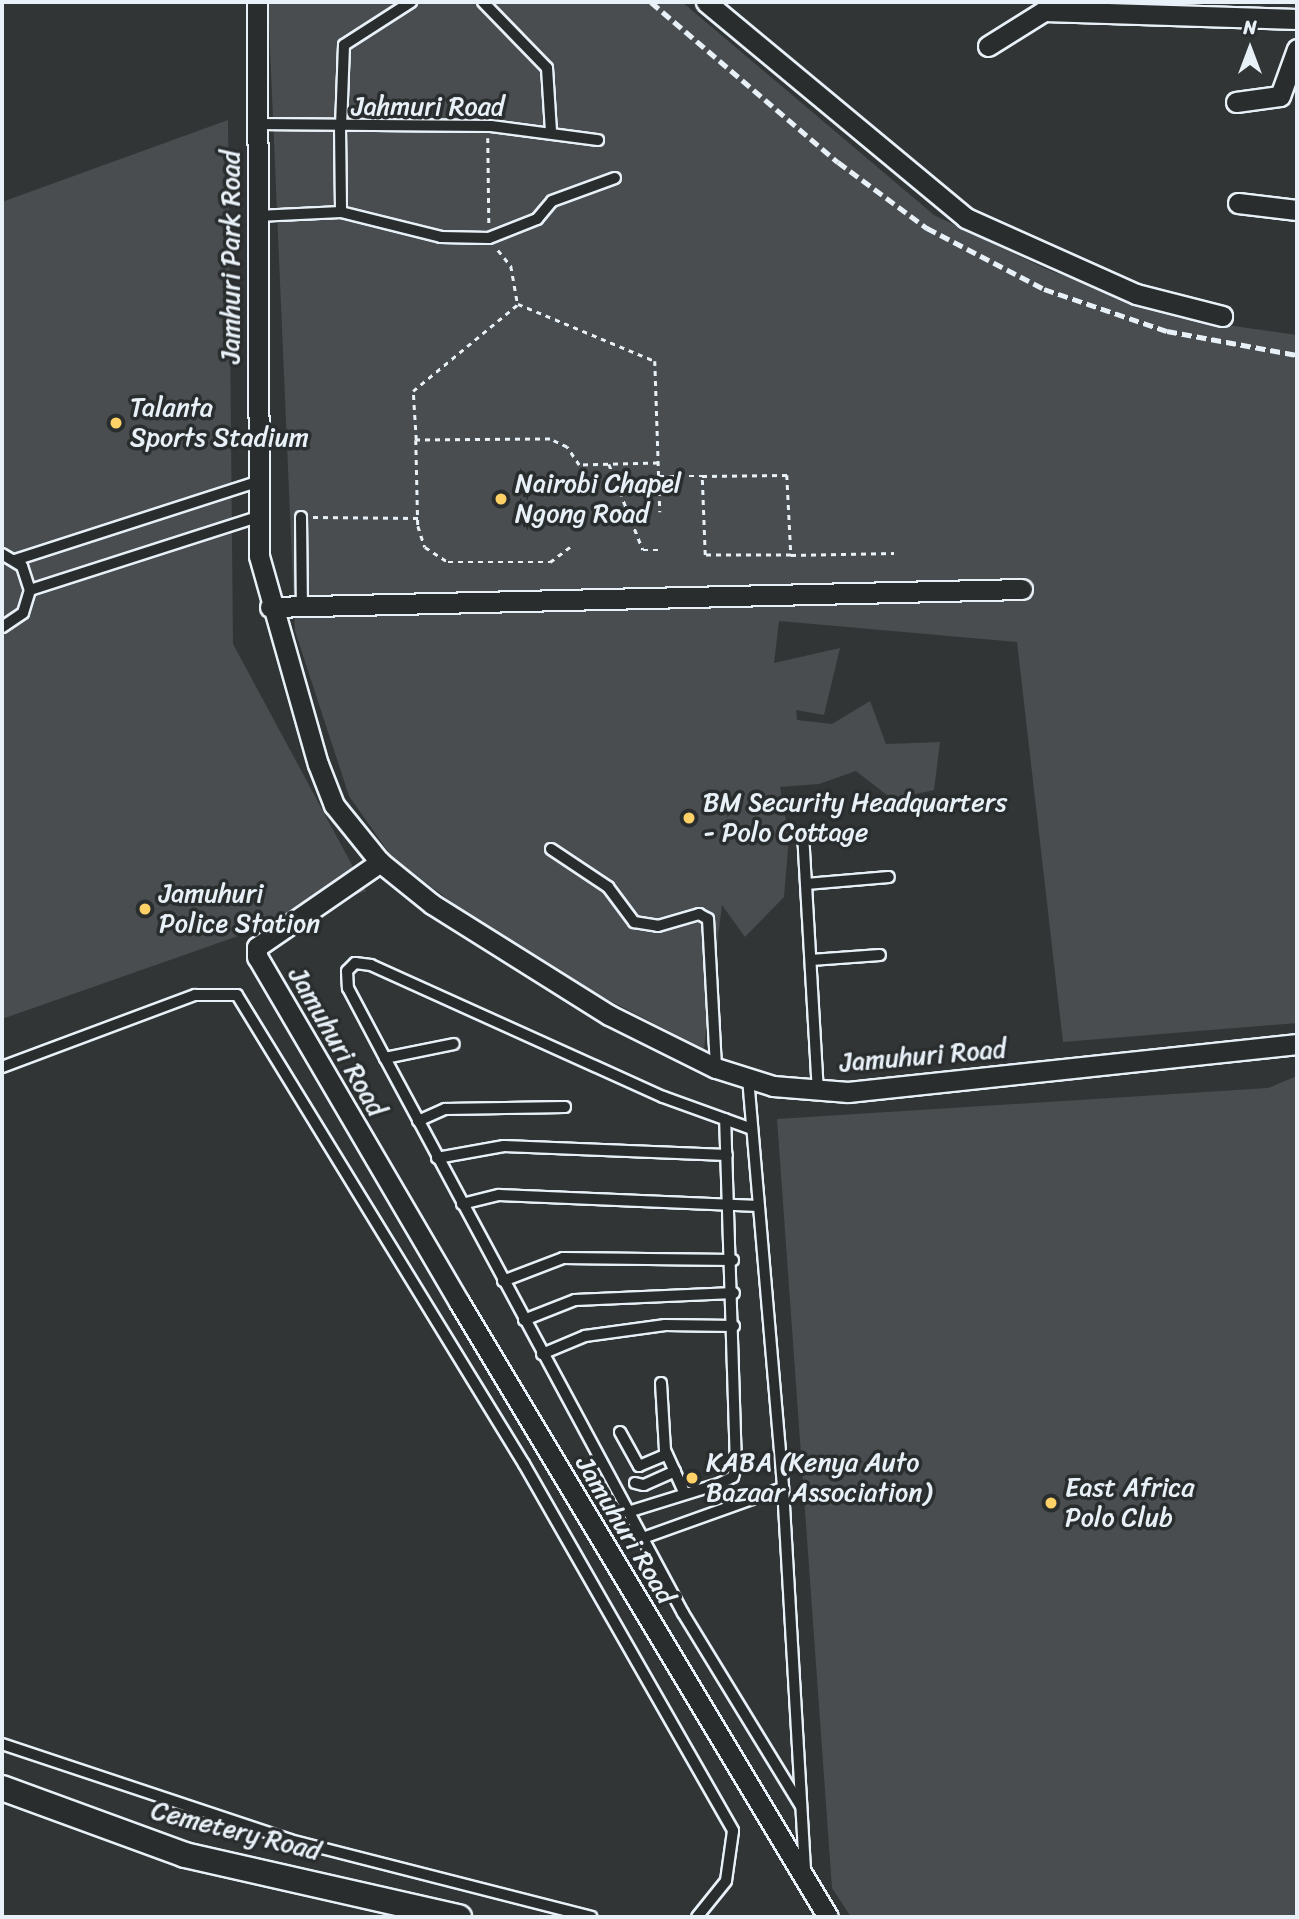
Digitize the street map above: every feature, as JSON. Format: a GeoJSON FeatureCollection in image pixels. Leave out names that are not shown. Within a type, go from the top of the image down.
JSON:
{"type":"FeatureCollection","features":[{"type":"Feature","properties":{"kind":"street","name":"Jamhuri Park Road"},"geometry":{"type":"LineString","coordinates":[[257,2],[257,517],[270,607],[300,715],[334,805],[380,862]]}},
{"type":"Feature","properties":{"kind":"street"},"geometry":{"type":"LineString","coordinates":[[706,2],[966,218],[1136,294],[1222,316]]}},
{"type":"Feature","properties":{"kind":"street"},"geometry":{"type":"LineString","coordinates":[[988,46],[1036,7],[1297,19]]}},
{"type":"Feature","properties":{"kind":"street"},"geometry":{"type":"LineString","coordinates":[[1236,102],[1280,96],[1297,49]]}},
{"type":"Feature","properties":{"kind":"street"},"geometry":{"type":"LineString","coordinates":[[1238,203],[1297,210]]}},
{"type":"Feature","properties":{"kind":"street"},"geometry":{"type":"LineString","coordinates":[[270,607],[1022,589]]}},
{"type":"Feature","properties":{"kind":"street","name":"Jamuhuri Road"},"geometry":{"type":"LineString","coordinates":[[828,1917],[257,957],[266,937],[380,862],[555,983],[716,1068],[748,1078],[818,1091],[1297,1044]]}},
{"type":"Feature","properties":{"kind":"street","name":"Cemetery Road"},"geometry":{"type":"LineString","coordinates":[[2,1788],[185,1855],[459,1917]]}},
{"type":"Feature","properties":{"kind":"lane"},"geometry":{"type":"LineString","coordinates":[[341,212],[344,45],[411,2]]}},
{"type":"Feature","properties":{"kind":"lane"},"geometry":{"type":"LineString","coordinates":[[483,2],[547,68],[551,131]]}},
{"type":"Feature","properties":{"kind":"lane","name":"Jahmuri Road"},"geometry":{"type":"LineString","coordinates":[[257,124],[341,127],[488,126],[551,131],[598,140]]}},
{"type":"Feature","properties":{"kind":"lane"},"geometry":{"type":"LineString","coordinates":[[257,216],[341,212],[441,237],[489,238],[537,219],[552,201],[615,178]]}},
{"type":"Feature","properties":{"kind":"lane"},"geometry":{"type":"LineString","coordinates":[[15,560],[257,482]]}},
{"type":"Feature","properties":{"kind":"lane"},"geometry":{"type":"LineString","coordinates":[[30,590],[257,517]]}},
{"type":"Feature","properties":{"kind":"lane"},"geometry":{"type":"LineString","coordinates":[[301,517],[302,606]]}},
{"type":"Feature","properties":{"kind":"lane"},"geometry":{"type":"LineString","coordinates":[[2,554],[15,560],[30,590],[23,613],[2,627]]}},
{"type":"Feature","properties":{"kind":"lane"},"geometry":{"type":"LineString","coordinates":[[803,833],[818,1091]]}},
{"type":"Feature","properties":{"kind":"lane"},"geometry":{"type":"LineString","coordinates":[[551,849],[608,887],[634,922],[658,926],[699,914],[708,919],[716,1068]]}},
{"type":"Feature","properties":{"kind":"lane"},"geometry":{"type":"LineString","coordinates":[[806,884],[889,877]]}},
{"type":"Feature","properties":{"kind":"lane"},"geometry":{"type":"LineString","coordinates":[[811,960],[880,955]]}},
{"type":"Feature","properties":{"kind":"lane"},"geometry":{"type":"LineString","coordinates":[[752,1129],[355,963],[347,971],[348,988],[385,1059],[713,1670],[802,1806]]}},
{"type":"Feature","properties":{"kind":"lane"},"geometry":{"type":"LineString","coordinates":[[2,1067],[195,995],[237,995],[524,1464],[733,1831],[726,1881],[697,1917]]}},
{"type":"Feature","properties":{"kind":"lane"},"geometry":{"type":"LineString","coordinates":[[385,1059],[454,1044]]}},
{"type":"Feature","properties":{"kind":"lane"},"geometry":{"type":"LineString","coordinates":[[748,1078],[783,1488],[806,1883]]}},
{"type":"Feature","properties":{"kind":"lane"},"geometry":{"type":"LineString","coordinates":[[418,1121],[444,1109],[565,1107]]}},
{"type":"Feature","properties":{"kind":"lane"},"geometry":{"type":"LineString","coordinates":[[628,1512],[733,1477],[734,1293],[724,1119]]}},
{"type":"Feature","properties":{"kind":"lane"},"geometry":{"type":"LineString","coordinates":[[437,1158],[503,1146],[727,1155]]}},
{"type":"Feature","properties":{"kind":"lane"},"geometry":{"type":"LineString","coordinates":[[462,1204],[499,1195],[730,1207],[759,1206]]}},
{"type":"Feature","properties":{"kind":"lane"},"geometry":{"type":"LineString","coordinates":[[503,1281],[562,1258],[733,1260]]}},
{"type":"Feature","properties":{"kind":"lane"},"geometry":{"type":"LineString","coordinates":[[524,1320],[575,1300],[734,1293]]}},
{"type":"Feature","properties":{"kind":"lane"},"geometry":{"type":"LineString","coordinates":[[542,1354],[585,1336],[638,1329],[734,1326]]}},
{"type":"Feature","properties":{"kind":"lane"},"geometry":{"type":"LineString","coordinates":[[661,1383],[667,1454],[685,1494]]}},
{"type":"Feature","properties":{"kind":"lane"},"geometry":{"type":"LineString","coordinates":[[620,1432],[639,1466],[667,1454]]}},
{"type":"Feature","properties":{"kind":"lane"},"geometry":{"type":"LineString","coordinates":[[635,1483],[644,1485],[675,1471]]}},
{"type":"Feature","properties":{"kind":"lane"},"geometry":{"type":"LineString","coordinates":[[643,1538],[783,1488]]}},
{"type":"Feature","properties":{"kind":"lane"},"geometry":{"type":"LineString","coordinates":[[2,1744],[290,1840],[591,1917]]}},
{"type":"Feature","properties":{"kind":"path"},"geometry":{"type":"LineString","coordinates":[[488,126],[489,238],[511,266],[518,304]]}},
{"type":"Feature","properties":{"kind":"path"},"geometry":{"type":"LineString","coordinates":[[518,304],[413,391],[418,518],[425,547],[448,562],[550,562],[570,547]]}},
{"type":"Feature","properties":{"kind":"path"},"geometry":{"type":"LineString","coordinates":[[518,304],[654,360],[660,512]]}},
{"type":"Feature","properties":{"kind":"path"},"geometry":{"type":"LineString","coordinates":[[416,440],[550,439],[567,446],[579,465],[658,463]]}},
{"type":"Feature","properties":{"kind":"path"},"geometry":{"type":"LineString","coordinates":[[608,464],[643,550],[663,550]]}},
{"type":"Feature","properties":{"kind":"path"},"geometry":{"type":"LineString","coordinates":[[659,476],[787,475],[791,555]]}},
{"type":"Feature","properties":{"kind":"path"},"geometry":{"type":"LineString","coordinates":[[702,476],[705,555],[894,553]]}},
{"type":"Feature","properties":{"kind":"path"},"geometry":{"type":"LineString","coordinates":[[301,517],[418,518]]}},
{"type":"Feature","properties":{"kind":"shaded area"},"geometry":{"type":"Polygon","coordinates":[[[268,2],[682,2],[934,215],[1046,269],[1178,318],[1297,335],[1297,1023],[1063,1042],[1017,642],[779,621],[774,663],[840,648],[824,715],[796,710],[797,720],[832,724],[870,701],[886,744],[940,742],[934,790],[892,799],[856,771],[819,784],[780,787],[789,837],[784,897],[745,937],[722,905],[704,1049],[591,991],[466,913],[392,857],[349,796],[295,631],[268,2]]]}},
{"type":"Feature","properties":{"kind":"shaded area","name":"Talanta Sports Stadium"},"geometry":{"type":"Polygon","coordinates":[[[228,120],[233,644],[366,891],[2,1019],[2,202],[228,120]]]}},
{"type":"Feature","properties":{"kind":"shaded area","name":"East Africa Polo Club"},"geometry":{"type":"Polygon","coordinates":[[[1297,1076],[1297,1917],[851,1917],[832,1888],[777,1119],[1268,1088],[1297,1076]]]}},
{"type":"Feature","properties":{"kind":"railway"},"geometry":{"type":"LineString","coordinates":[[651,2],[838,162],[927,228],[1044,289],[1167,331],[1297,355]]}},
{"type":"Feature","properties":{"kind":"place","name":"Talanta Sports Stadium"},"geometry":{"type":"Point","coordinates":[116,423]}},
{"type":"Feature","properties":{"kind":"place","name":"Nairobi Chapel Ngong Road"},"geometry":{"type":"Point","coordinates":[501,499]}},
{"type":"Feature","properties":{"kind":"place","name":"BM Security Headquarters - Polo Cottage"},"geometry":{"type":"Point","coordinates":[689,818]}},
{"type":"Feature","properties":{"kind":"place","name":"Jamuhuri Police Station"},"geometry":{"type":"Point","coordinates":[145,909]}},
{"type":"Feature","properties":{"kind":"place","name":"KABA (Kenya Auto Bazaar Association)"},"geometry":{"type":"Point","coordinates":[692,1478]}},
{"type":"Feature","properties":{"kind":"place","name":"East Africa Polo Club"},"geometry":{"type":"Point","coordinates":[1051,1503]}}]}
